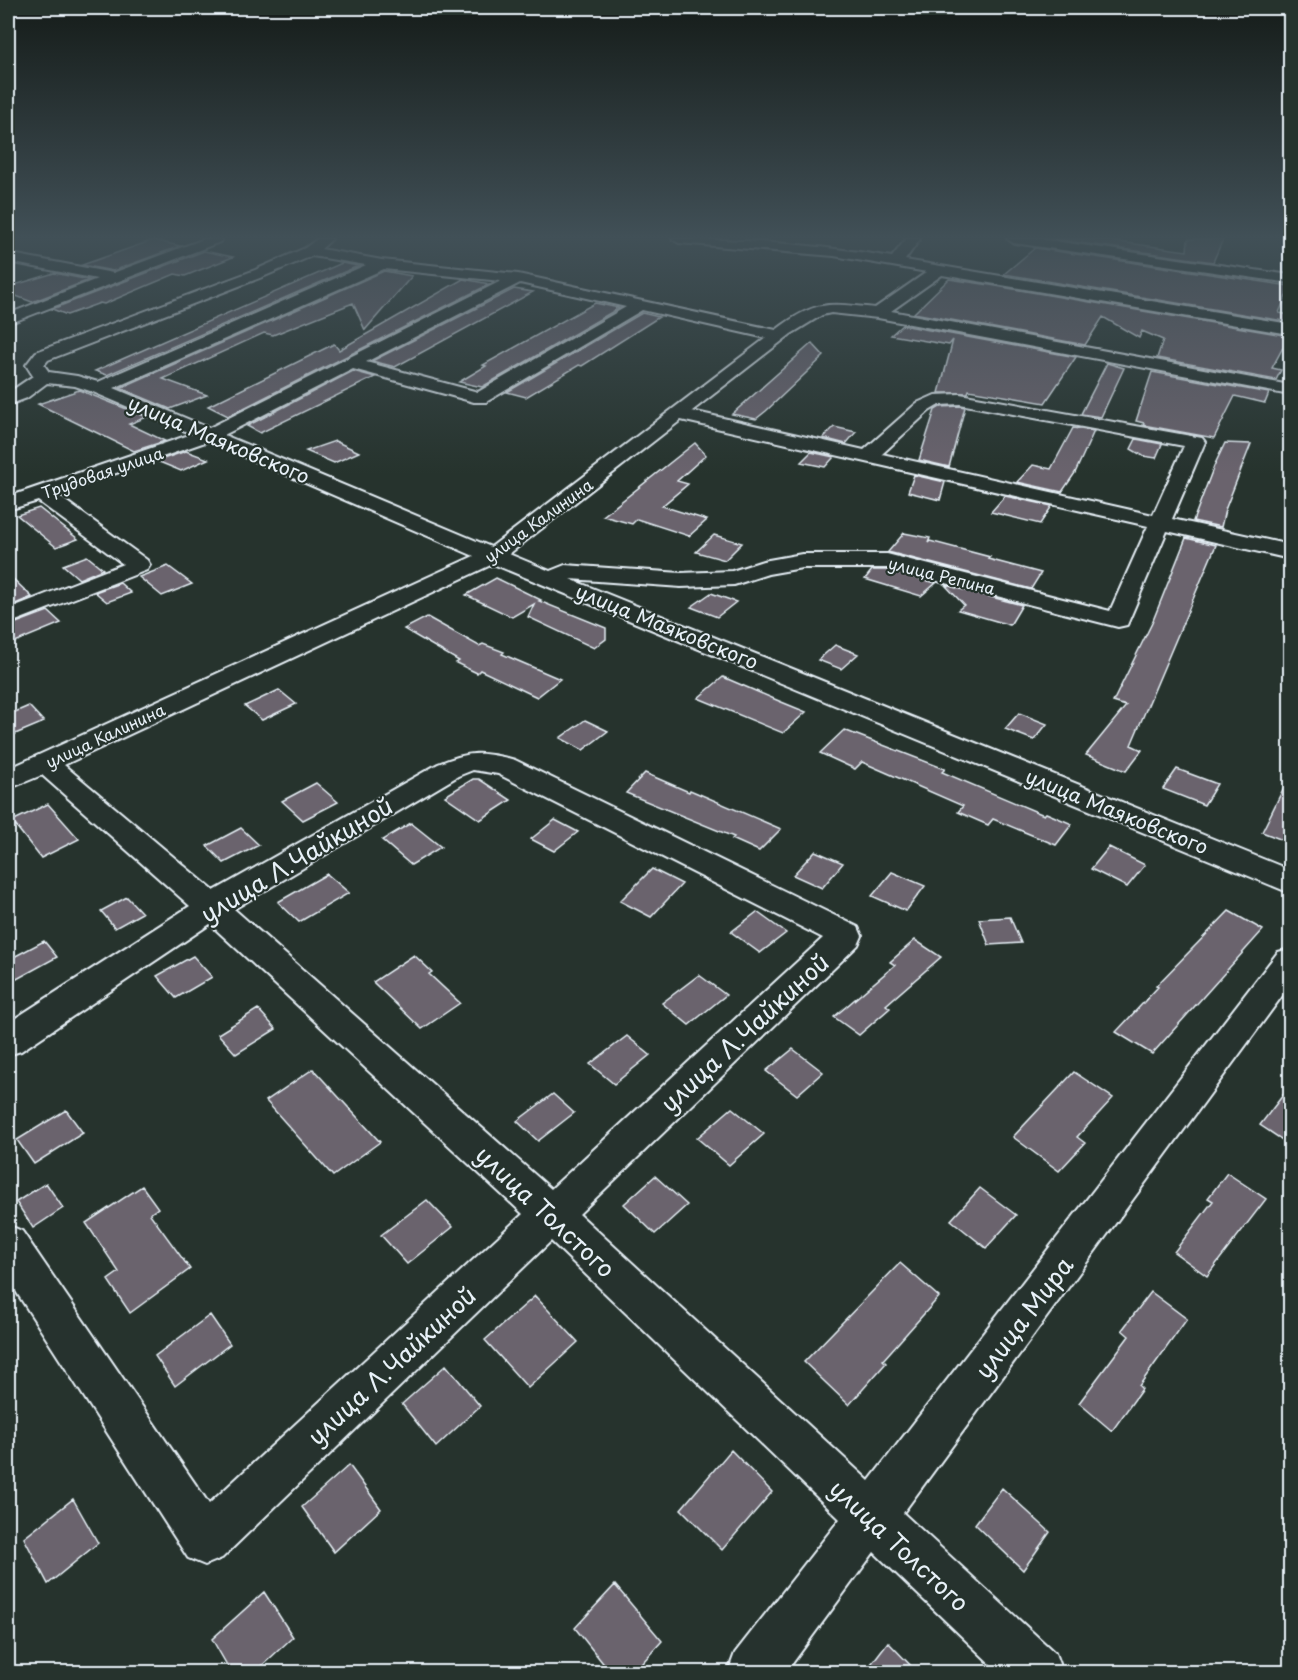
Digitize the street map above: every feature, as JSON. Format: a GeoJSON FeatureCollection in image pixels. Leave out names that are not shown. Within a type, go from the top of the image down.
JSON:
{"type":"FeatureCollection","features":[{"type":"Feature","properties":{"kind":"street"},"geometry":{"type":"LineString","coordinates":[[8,400],[21,394],[43,377],[35,365],[42,356],[143,317]]}},
{"type":"Feature","properties":{"kind":"street"},"geometry":{"type":"LineString","coordinates":[[99,388],[260,317]]}},
{"type":"Feature","properties":{"kind":"street","name":"Трудовая улица"},"geometry":{"type":"LineString","coordinates":[[8,504],[211,434],[441,317]]}},
{"type":"Feature","properties":{"kind":"street"},"geometry":{"type":"LineString","coordinates":[[352,363],[480,398],[618,317]]}},
{"type":"Feature","properties":{"kind":"street"},"geometry":{"type":"LineString","coordinates":[[691,317],[778,336]]}},
{"type":"Feature","properties":{"kind":"street","name":"улица Калинина"},"geometry":{"type":"LineString","coordinates":[[8,780],[493,556],[680,414],[778,336],[807,317]]}},
{"type":"Feature","properties":{"kind":"street","name":"улица Калинина"},"geometry":{"type":"LineString","coordinates":[[902,317],[1290,390]]}},
{"type":"Feature","properties":{"kind":"street"},"geometry":{"type":"LineString","coordinates":[[1221,317],[1290,329]]}},
{"type":"Feature","properties":{"kind":"street","name":"улица Маяковского"},"geometry":{"type":"LineString","coordinates":[[43,377],[78,381],[99,388],[493,556],[1290,882]]}},
{"type":"Feature","properties":{"kind":"street","name":"улица Репина"},"geometry":{"type":"LineString","coordinates":[[553,579],[565,572],[681,580],[734,578],[763,568],[802,561],[887,561],[1118,620],[1162,523],[1195,442],[960,399],[935,400],[923,407],[868,456]]}},
{"type":"Feature","properties":{"kind":"street"},"geometry":{"type":"LineString","coordinates":[[680,414],[1290,552]]}},
{"type":"Feature","properties":{"kind":"street"},"geometry":{"type":"LineString","coordinates":[[8,617],[139,565],[41,493]]}},
{"type":"Feature","properties":{"kind":"street","name":"улица Л.Чайкиной"},"geometry":{"type":"LineString","coordinates":[[8,1041],[212,907],[448,770],[470,761],[505,766],[846,936],[205,1540],[8,1244]]}},
{"type":"Feature","properties":{"kind":"street","name":"улица Толстого"},"geometry":{"type":"LineString","coordinates":[[45,763],[212,907],[551,1214],[1036,1672]]}},
{"type":"Feature","properties":{"kind":"street","name":"улица Мира"},"geometry":{"type":"LineString","coordinates":[[754,1672],[1290,961]]}},
{"type":"Feature","properties":{"kind":"building"},"geometry":{"type":"Polygon","coordinates":[[[218,317],[240,317],[107,375],[95,371],[218,317]]]}},
{"type":"Feature","properties":{"kind":"building"},"geometry":{"type":"Polygon","coordinates":[[[279,317],[317,317],[273,335],[264,333],[163,379],[207,395],[170,409],[120,388],[279,317]]]}},
{"type":"Feature","properties":{"kind":"building"},"geometry":{"type":"Polygon","coordinates":[[[359,317],[376,317],[365,330],[359,317]]]}},
{"type":"Feature","properties":{"kind":"building"},"geometry":{"type":"Polygon","coordinates":[[[396,317],[424,317],[228,416],[208,406],[334,344],[339,350],[396,317]]]}},
{"type":"Feature","properties":{"kind":"building"},"geometry":{"type":"Polygon","coordinates":[[[458,317],[486,317],[395,367],[372,361],[458,317]]]}},
{"type":"Feature","properties":{"kind":"building"},"geometry":{"type":"Polygon","coordinates":[[[569,317],[603,317],[482,387],[459,382],[486,366],[483,365],[569,317]]]}},
{"type":"Feature","properties":{"kind":"building"},"geometry":{"type":"Polygon","coordinates":[[[634,317],[658,317],[582,366],[579,365],[526,397],[507,392],[634,317]]]}},
{"type":"Feature","properties":{"kind":"building"},"geometry":{"type":"Polygon","coordinates":[[[938,317],[1103,317],[1085,345],[938,317]]]}},
{"type":"Feature","properties":{"kind":"building"},"geometry":{"type":"Polygon","coordinates":[[[1104,317],[1180,317],[1289,336],[1272,368],[1281,370],[1276,380],[1157,358],[1163,340],[1142,331],[1139,338],[1104,317]]]}},
{"type":"Feature","properties":{"kind":"building"},"geometry":{"type":"Polygon","coordinates":[[[1263,317],[1290,317],[1290,322],[1263,317]]]}},
{"type":"Feature","properties":{"kind":"building"},"geometry":{"type":"Polygon","coordinates":[[[902,325],[1076,357],[1045,403],[969,390],[968,393],[939,393],[953,340],[949,345],[891,335],[902,325]]]}},
{"type":"Feature","properties":{"kind":"building"},"geometry":{"type":"Polygon","coordinates":[[[812,343],[824,356],[766,411],[756,419],[732,414],[812,343]]]}},
{"type":"Feature","properties":{"kind":"building"},"geometry":{"type":"Polygon","coordinates":[[[1107,363],[1124,368],[1101,417],[1081,414],[1107,363]]]}},
{"type":"Feature","properties":{"kind":"building"},"geometry":{"type":"Polygon","coordinates":[[[353,371],[375,377],[260,433],[247,426],[353,371]]]}},
{"type":"Feature","properties":{"kind":"building"},"geometry":{"type":"Polygon","coordinates":[[[1152,372],[1269,393],[1265,403],[1235,396],[1214,438],[1143,425],[1144,423],[1136,421],[1152,372]]]}},
{"type":"Feature","properties":{"kind":"building"},"geometry":{"type":"Polygon","coordinates":[[[79,390],[147,417],[129,424],[165,441],[134,451],[38,404],[79,390]]]}},
{"type":"Feature","properties":{"kind":"building"},"geometry":{"type":"Polygon","coordinates":[[[940,407],[965,407],[949,467],[919,460],[935,410],[940,407]]]}},
{"type":"Feature","properties":{"kind":"building"},"geometry":{"type":"Polygon","coordinates":[[[834,427],[856,432],[846,444],[823,438],[834,427]]]}},
{"type":"Feature","properties":{"kind":"building"},"geometry":{"type":"Polygon","coordinates":[[[1073,428],[1094,431],[1075,473],[1062,492],[1017,482],[1033,465],[1051,469],[1073,428]]]}},
{"type":"Feature","properties":{"kind":"building"},"geometry":{"type":"Polygon","coordinates":[[[1136,439],[1162,444],[1156,458],[1143,456],[1131,449],[1136,439]]]}},
{"type":"Feature","properties":{"kind":"building"},"geometry":{"type":"Polygon","coordinates":[[[335,441],[359,452],[334,463],[306,451],[335,441]]]}},
{"type":"Feature","properties":{"kind":"building"},"geometry":{"type":"Polygon","coordinates":[[[695,443],[706,455],[677,481],[688,484],[662,506],[707,520],[689,536],[637,519],[632,524],[603,516],[695,443]]]}},
{"type":"Feature","properties":{"kind":"building"},"geometry":{"type":"Polygon","coordinates":[[[1225,443],[1251,444],[1225,510],[1221,527],[1193,521],[1214,466],[1225,443]]]}},
{"type":"Feature","properties":{"kind":"building"},"geometry":{"type":"Polygon","coordinates":[[[186,451],[208,459],[181,471],[157,461],[186,451]]]}},
{"type":"Feature","properties":{"kind":"building"},"geometry":{"type":"Polygon","coordinates":[[[811,452],[834,457],[825,467],[801,462],[811,452]]]}},
{"type":"Feature","properties":{"kind":"building"},"geometry":{"type":"Polygon","coordinates":[[[914,475],[945,482],[940,500],[908,492],[914,475]]]}},
{"type":"Feature","properties":{"kind":"building"},"geometry":{"type":"Polygon","coordinates":[[[1005,496],[1052,506],[1040,524],[991,512],[1005,496]]]}},
{"type":"Feature","properties":{"kind":"building"},"geometry":{"type":"Polygon","coordinates":[[[39,508],[78,539],[56,547],[17,515],[39,508]]]}},
{"type":"Feature","properties":{"kind":"building"},"geometry":{"type":"Polygon","coordinates":[[[904,533],[930,538],[928,543],[930,541],[1041,573],[1031,589],[888,552],[904,533]]]}},
{"type":"Feature","properties":{"kind":"building"},"geometry":{"type":"Polygon","coordinates":[[[714,535],[742,543],[725,560],[696,552],[714,535]]]}},
{"type":"Feature","properties":{"kind":"building"},"geometry":{"type":"Polygon","coordinates":[[[1186,538],[1216,545],[1131,745],[1142,750],[1126,771],[1086,755],[1126,706],[1113,702],[1152,623],[1186,538]]]}},
{"type":"Feature","properties":{"kind":"building"},"geometry":{"type":"Polygon","coordinates":[[[87,556],[103,569],[79,579],[63,565],[87,556]]]}},
{"type":"Feature","properties":{"kind":"building"},"geometry":{"type":"Polygon","coordinates":[[[168,566],[192,584],[162,596],[139,577],[168,566]]]}},
{"type":"Feature","properties":{"kind":"building"},"geometry":{"type":"Polygon","coordinates":[[[872,570],[887,570],[936,583],[921,596],[865,579],[872,570]]]}},
{"type":"Feature","properties":{"kind":"building"},"geometry":{"type":"Polygon","coordinates":[[[8,574],[32,597],[8,607],[8,574]]]}},
{"type":"Feature","properties":{"kind":"building"},"geometry":{"type":"Polygon","coordinates":[[[496,578],[541,600],[539,601],[606,628],[606,639],[594,648],[528,617],[534,604],[512,617],[466,595],[496,578]]]}},
{"type":"Feature","properties":{"kind":"building"},"geometry":{"type":"Polygon","coordinates":[[[120,583],[131,593],[107,602],[95,592],[120,583]]]}},
{"type":"Feature","properties":{"kind":"building"},"geometry":{"type":"Polygon","coordinates":[[[945,585],[1022,605],[1010,625],[958,610],[964,605],[945,585]]]}},
{"type":"Feature","properties":{"kind":"building"},"geometry":{"type":"Polygon","coordinates":[[[711,593],[736,602],[717,617],[691,607],[711,593]]]}},
{"type":"Feature","properties":{"kind":"building"},"geometry":{"type":"Polygon","coordinates":[[[48,611],[61,623],[8,645],[8,626],[48,611]]]}},
{"type":"Feature","properties":{"kind":"building"},"geometry":{"type":"Polygon","coordinates":[[[427,617],[479,646],[483,644],[504,652],[502,654],[560,679],[537,697],[480,670],[477,673],[456,663],[459,661],[404,629],[427,617]]]}},
{"type":"Feature","properties":{"kind":"building"},"geometry":{"type":"Polygon","coordinates":[[[835,645],[858,654],[841,669],[818,660],[835,645]]]}},
{"type":"Feature","properties":{"kind":"building"},"geometry":{"type":"Polygon","coordinates":[[[723,677],[806,712],[783,733],[698,698],[723,677]]]}},
{"type":"Feature","properties":{"kind":"building"},"geometry":{"type":"Polygon","coordinates":[[[279,690],[296,704],[262,720],[245,706],[279,690]]]}},
{"type":"Feature","properties":{"kind":"building"},"geometry":{"type":"Polygon","coordinates":[[[29,706],[44,722],[8,737],[8,715],[29,706]]]}},
{"type":"Feature","properties":{"kind":"building"},"geometry":{"type":"Polygon","coordinates":[[[1019,713],[1047,724],[1034,740],[1005,729],[1019,713]]]}},
{"type":"Feature","properties":{"kind":"building"},"geometry":{"type":"Polygon","coordinates":[[[585,720],[608,731],[583,750],[560,738],[585,720]]]}},
{"type":"Feature","properties":{"kind":"building"},"geometry":{"type":"Polygon","coordinates":[[[844,730],[945,769],[942,772],[1044,815],[1046,813],[1072,824],[1056,845],[993,819],[988,825],[958,812],[963,806],[862,762],[855,769],[820,753],[844,730]]]}},
{"type":"Feature","properties":{"kind":"building"},"geometry":{"type":"Polygon","coordinates":[[[1177,769],[1217,784],[1204,805],[1163,789],[1177,769]]]}},
{"type":"Feature","properties":{"kind":"building"},"geometry":{"type":"Polygon","coordinates":[[[645,773],[781,829],[759,851],[732,839],[734,837],[626,793],[645,773]]]}},
{"type":"Feature","properties":{"kind":"building"},"geometry":{"type":"Polygon","coordinates":[[[1290,775],[1290,843],[1262,832],[1290,775]]]}},
{"type":"Feature","properties":{"kind":"building"},"geometry":{"type":"Polygon","coordinates":[[[473,779],[479,779],[511,800],[480,820],[445,796],[473,779]]]}},
{"type":"Feature","properties":{"kind":"building"},"geometry":{"type":"Polygon","coordinates":[[[316,783],[338,802],[303,820],[282,801],[316,783]]]}},
{"type":"Feature","properties":{"kind":"building"},"geometry":{"type":"Polygon","coordinates":[[[48,804],[79,839],[41,858],[12,821],[48,804]]]}},
{"type":"Feature","properties":{"kind":"building"},"geometry":{"type":"Polygon","coordinates":[[[555,820],[578,832],[554,851],[531,839],[555,820]]]}},
{"type":"Feature","properties":{"kind":"building"},"geometry":{"type":"Polygon","coordinates":[[[411,823],[441,847],[411,865],[382,840],[411,823]]]}},
{"type":"Feature","properties":{"kind":"building"},"geometry":{"type":"Polygon","coordinates":[[[241,828],[259,845],[224,863],[207,846],[241,828]]]}},
{"type":"Feature","properties":{"kind":"building"},"geometry":{"type":"Polygon","coordinates":[[[1109,847],[1145,865],[1127,887],[1091,869],[1109,847]]]}},
{"type":"Feature","properties":{"kind":"building"},"geometry":{"type":"Polygon","coordinates":[[[815,851],[843,863],[822,888],[793,875],[815,851]]]}},
{"type":"Feature","properties":{"kind":"building"},"geometry":{"type":"Polygon","coordinates":[[[652,869],[682,884],[651,917],[620,901],[652,869]]]}},
{"type":"Feature","properties":{"kind":"building"},"geometry":{"type":"Polygon","coordinates":[[[892,872],[925,886],[906,911],[872,896],[892,872]]]}},
{"type":"Feature","properties":{"kind":"building"},"geometry":{"type":"Polygon","coordinates":[[[327,874],[349,893],[299,922],[278,902],[327,874]]]}},
{"type":"Feature","properties":{"kind":"building"},"geometry":{"type":"Polygon","coordinates":[[[127,897],[142,913],[115,928],[101,911],[127,897]]]}},
{"type":"Feature","properties":{"kind":"building"},"geometry":{"type":"Polygon","coordinates":[[[1229,911],[1263,930],[1152,1054],[1116,1032],[1158,987],[1156,986],[1229,911]]]}},
{"type":"Feature","properties":{"kind":"building"},"geometry":{"type":"Polygon","coordinates":[[[757,912],[786,933],[760,953],[731,932],[757,912]]]}},
{"type":"Feature","properties":{"kind":"building"},"geometry":{"type":"Polygon","coordinates":[[[1010,917],[1021,943],[989,945],[979,919],[1010,917]]]}},
{"type":"Feature","properties":{"kind":"building"},"geometry":{"type":"Polygon","coordinates":[[[915,940],[941,957],[886,1005],[890,1008],[859,1035],[834,1017],[895,965],[890,962],[915,940]]]}},
{"type":"Feature","properties":{"kind":"building"},"geometry":{"type":"Polygon","coordinates":[[[44,941],[57,957],[15,980],[8,970],[8,960],[44,941]]]}},
{"type":"Feature","properties":{"kind":"building"},"geometry":{"type":"Polygon","coordinates":[[[414,955],[432,972],[429,974],[460,1003],[422,1029],[373,982],[414,955]]]}},
{"type":"Feature","properties":{"kind":"building"},"geometry":{"type":"Polygon","coordinates":[[[193,956],[212,977],[176,998],[157,976],[193,956]]]}},
{"type":"Feature","properties":{"kind":"building"},"geometry":{"type":"Polygon","coordinates":[[[699,975],[726,995],[689,1025],[662,1003],[699,975]]]}},
{"type":"Feature","properties":{"kind":"building"},"geometry":{"type":"Polygon","coordinates":[[[258,1009],[276,1029],[236,1054],[218,1034],[258,1009]]]}},
{"type":"Feature","properties":{"kind":"building"},"geometry":{"type":"Polygon","coordinates":[[[627,1036],[650,1055],[614,1084],[590,1064],[627,1036]]]}},
{"type":"Feature","properties":{"kind":"building"},"geometry":{"type":"Polygon","coordinates":[[[793,1049],[823,1072],[797,1095],[766,1071],[793,1049]]]}},
{"type":"Feature","properties":{"kind":"building"},"geometry":{"type":"Polygon","coordinates":[[[313,1069],[380,1142],[333,1176],[266,1101],[313,1069]]]}},
{"type":"Feature","properties":{"kind":"building"},"geometry":{"type":"Polygon","coordinates":[[[1074,1072],[1113,1098],[1077,1137],[1085,1143],[1059,1171],[1013,1137],[1074,1072]]]}},
{"type":"Feature","properties":{"kind":"building"},"geometry":{"type":"Polygon","coordinates":[[[1290,1086],[1290,1145],[1260,1125],[1290,1086]]]}},
{"type":"Feature","properties":{"kind":"building"},"geometry":{"type":"Polygon","coordinates":[[[553,1094],[574,1113],[538,1141],[517,1121],[553,1094]]]}},
{"type":"Feature","properties":{"kind":"building"},"geometry":{"type":"Polygon","coordinates":[[[732,1108],[764,1134],[729,1165],[697,1138],[732,1108]]]}},
{"type":"Feature","properties":{"kind":"building"},"geometry":{"type":"Polygon","coordinates":[[[66,1110],[83,1133],[34,1164],[17,1140],[66,1110]]]}},
{"type":"Feature","properties":{"kind":"building"},"geometry":{"type":"Polygon","coordinates":[[[1227,1173],[1266,1199],[1207,1276],[1174,1252],[1213,1201],[1208,1198],[1227,1173]]]}},
{"type":"Feature","properties":{"kind":"building"},"geometry":{"type":"Polygon","coordinates":[[[655,1176],[687,1205],[655,1234],[624,1204],[655,1176]]]}},
{"type":"Feature","properties":{"kind":"building"},"geometry":{"type":"Polygon","coordinates":[[[46,1183],[63,1208],[33,1228],[16,1202],[46,1183]]]}},
{"type":"Feature","properties":{"kind":"building"},"geometry":{"type":"Polygon","coordinates":[[[142,1186],[158,1208],[150,1214],[190,1269],[130,1313],[108,1280],[119,1272],[86,1223],[142,1186]]]}},
{"type":"Feature","properties":{"kind":"building"},"geometry":{"type":"Polygon","coordinates":[[[980,1188],[1016,1215],[986,1248],[951,1220],[980,1188]]]}},
{"type":"Feature","properties":{"kind":"building"},"geometry":{"type":"Polygon","coordinates":[[[427,1200],[453,1227],[407,1264],[381,1235],[427,1200]]]}},
{"type":"Feature","properties":{"kind":"building"},"geometry":{"type":"Polygon","coordinates":[[[900,1263],[939,1297],[883,1360],[886,1363],[849,1405],[804,1362],[900,1263]]]}},
{"type":"Feature","properties":{"kind":"building"},"geometry":{"type":"Polygon","coordinates":[[[1151,1292],[1187,1319],[1139,1386],[1142,1389],[1112,1431],[1079,1403],[1129,1336],[1122,1330],[1151,1292]]]}},
{"type":"Feature","properties":{"kind":"building"},"geometry":{"type":"Polygon","coordinates":[[[535,1296],[578,1342],[528,1388],[485,1340],[535,1296]]]}},
{"type":"Feature","properties":{"kind":"building"},"geometry":{"type":"Polygon","coordinates":[[[210,1315],[230,1344],[175,1386],[155,1356],[210,1315]]]}},
{"type":"Feature","properties":{"kind":"building"},"geometry":{"type":"Polygon","coordinates":[[[446,1365],[480,1406],[436,1447],[402,1404],[446,1365]]]}},
{"type":"Feature","properties":{"kind":"building"},"geometry":{"type":"Polygon","coordinates":[[[731,1450],[772,1492],[722,1550],[681,1509],[731,1450]]]}},
{"type":"Feature","properties":{"kind":"building"},"geometry":{"type":"Polygon","coordinates":[[[349,1465],[381,1509],[334,1552],[302,1507],[349,1465]]]}},
{"type":"Feature","properties":{"kind":"building"},"geometry":{"type":"Polygon","coordinates":[[[1002,1488],[1050,1532],[1023,1570],[975,1524],[1002,1488]]]}},
{"type":"Feature","properties":{"kind":"building"},"geometry":{"type":"Polygon","coordinates":[[[73,1499],[98,1543],[48,1584],[24,1538],[73,1499]]]}},
{"type":"Feature","properties":{"kind":"building"},"geometry":{"type":"Polygon","coordinates":[[[615,1585],[662,1641],[634,1672],[610,1672],[575,1628],[615,1585]]]}},
{"type":"Feature","properties":{"kind":"building"},"geometry":{"type":"Polygon","coordinates":[[[264,1592],[293,1637],[255,1672],[231,1672],[212,1639],[264,1592]]]}},
{"type":"Feature","properties":{"kind":"building"},"geometry":{"type":"Polygon","coordinates":[[[888,1642],[917,1672],[865,1672],[888,1642]]]}}]}
